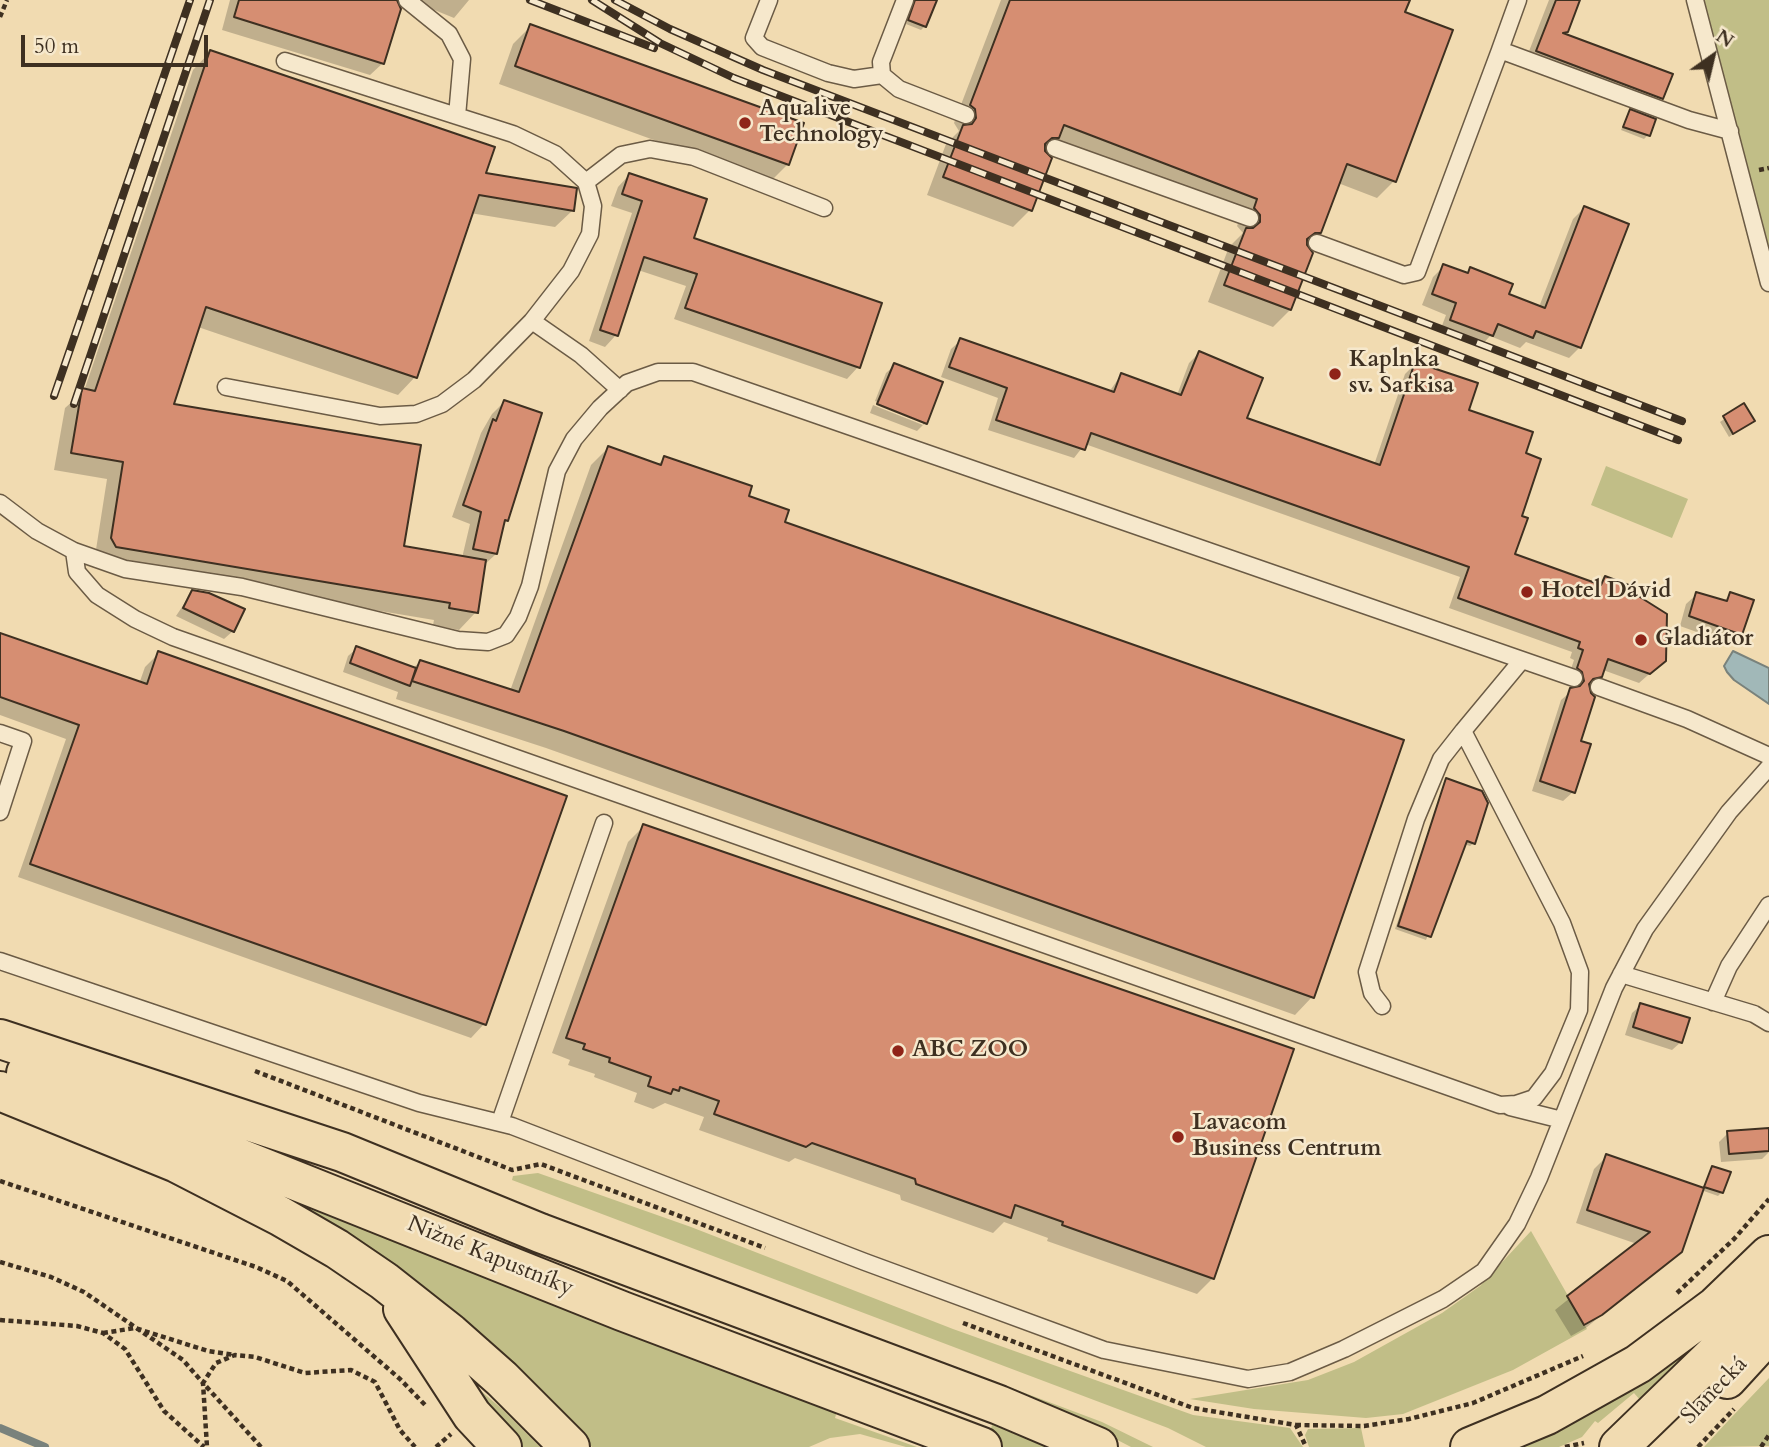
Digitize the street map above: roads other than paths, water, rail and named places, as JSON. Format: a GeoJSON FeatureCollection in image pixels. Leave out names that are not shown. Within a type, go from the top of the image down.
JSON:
{"type":"FeatureCollection","features":[{"type":"Feature","properties":{"kind":"highway"},"geometry":{"type":"LineString","coordinates":[[0,1039],[342,1152],[540,1233],[999,1405],[1098,1447]]}},
{"type":"Feature","properties":{"kind":"highway","name":"Nižné Kapustníky"},"geometry":{"type":"LineString","coordinates":[[0,1063],[622,1311],[982,1447]]}},
{"type":"Feature","properties":{"kind":"highway"},"geometry":{"type":"LineString","coordinates":[[0,1091],[55,1112],[229,1189],[337,1249],[384,1281],[502,1379],[570,1447]]}},
{"type":"Feature","properties":{"kind":"highway"},"geometry":{"type":"LineString","coordinates":[[1469,1447],[1547,1415],[1639,1364],[1716,1306],[1769,1255]]}},
{"type":"Feature","properties":{"kind":"highway"},"geometry":{"type":"LineString","coordinates":[[384,1281],[472,1415],[502,1447]]}},
{"type":"Feature","properties":{"kind":"highway"},"geometry":{"type":"LineString","coordinates":[[1601,1445],[1715,1354],[1769,1290]]}},
{"type":"Feature","properties":{"kind":"highway","name":"Slanecká"},"geometry":{"type":"LineString","coordinates":[[1659,1447],[1707,1401],[1769,1333]]}},
{"type":"Feature","properties":{"kind":"lane"},"geometry":{"type":"LineString","coordinates":[[407,0],[449,34],[462,59],[457,116]]}},
{"type":"Feature","properties":{"kind":"lane"},"geometry":{"type":"LineString","coordinates":[[769,0],[754,38],[762,47],[841,76],[854,79],[882,75]]}},
{"type":"Feature","properties":{"kind":"lane"},"geometry":{"type":"LineString","coordinates":[[905,0],[881,62],[882,75],[899,89],[966,115]]}},
{"type":"Feature","properties":{"kind":"lane"},"geometry":{"type":"LineString","coordinates":[[1317,243],[1404,275],[1417,272],[1518,0]]}},
{"type":"Feature","properties":{"kind":"lane"},"geometry":{"type":"LineString","coordinates":[[1695,0],[1769,283]]}},
{"type":"Feature","properties":{"kind":"lane"},"geometry":{"type":"LineString","coordinates":[[1500,50],[1689,120],[1730,131]]}},
{"type":"Feature","properties":{"kind":"lane"},"geometry":{"type":"LineString","coordinates":[[226,387],[380,416],[416,414],[442,404],[474,380],[532,321],[571,271],[590,234],[593,206],[586,181],[555,154],[513,134],[285,61]]}},
{"type":"Feature","properties":{"kind":"lane"},"geometry":{"type":"LineString","coordinates":[[1055,148],[1250,218]]}},
{"type":"Feature","properties":{"kind":"lane"},"geometry":{"type":"LineString","coordinates":[[586,181],[621,155],[650,149],[694,157],[824,208]]}},
{"type":"Feature","properties":{"kind":"lane"},"geometry":{"type":"LineString","coordinates":[[532,321],[581,355],[620,390]]}},
{"type":"Feature","properties":{"kind":"lane"},"geometry":{"type":"LineString","coordinates":[[0,503],[37,531],[74,551],[125,569],[242,587],[457,640],[488,642],[506,635],[518,617],[530,586],[557,471],[574,439],[627,383],[658,372],[693,372],[1574,678]]}},
{"type":"Feature","properties":{"kind":"lane"},"geometry":{"type":"LineString","coordinates":[[74,551],[77,572],[97,595],[135,619],[173,637],[1500,1105],[1562,1120]]}},
{"type":"Feature","properties":{"kind":"lane"},"geometry":{"type":"LineString","coordinates":[[1382,1006],[1372,993],[1367,972],[1416,819],[1441,759],[1522,660]]}},
{"type":"Feature","properties":{"kind":"lane"},"geometry":{"type":"LineString","coordinates":[[1599,687],[1687,719],[1769,756]]}},
{"type":"Feature","properties":{"kind":"lane"},"geometry":{"type":"LineString","coordinates":[[1463,732],[1562,923],[1580,972],[1579,1010],[1553,1073],[1534,1098],[1516,1104],[1500,1105]]}},
{"type":"Feature","properties":{"kind":"lane"},"geometry":{"type":"LineString","coordinates":[[0,733],[23,741],[0,812]]}},
{"type":"Feature","properties":{"kind":"lane"},"geometry":{"type":"LineString","coordinates":[[0,961],[419,1103],[500,1122],[1104,1350],[1248,1379],[1290,1372],[1344,1349],[1444,1299],[1484,1271],[1517,1224],[1621,974],[1644,929],[1729,812],[1769,767]]}},
{"type":"Feature","properties":{"kind":"lane"},"geometry":{"type":"LineString","coordinates":[[500,1122],[604,823]]}},
{"type":"Feature","properties":{"kind":"lane"},"geometry":{"type":"LineString","coordinates":[[1713,1002],[1729,965],[1769,905]]}},
{"type":"Feature","properties":{"kind":"lane"},"geometry":{"type":"LineString","coordinates":[[1621,974],[1755,1014],[1769,1023]]}},
{"type":"Feature","properties":{"kind":"water"},"geometry":{"type":"Polygon","coordinates":[[[1733,651],[1769,668],[1769,704],[1734,680],[1727,672],[1724,666],[1733,651]]]}},
{"type":"Feature","properties":{"kind":"waterway"},"geometry":{"type":"LineString","coordinates":[[0,1428],[45,1447]]}},
{"type":"Feature","properties":{"kind":"railway"},"geometry":{"type":"LineString","coordinates":[[54,396],[190,0]]}},
{"type":"Feature","properties":{"kind":"railway"},"geometry":{"type":"LineString","coordinates":[[74,404],[210,0]]}},
{"type":"Feature","properties":{"kind":"railway"},"geometry":{"type":"LineString","coordinates":[[530,0],[654,48]]}},
{"type":"Feature","properties":{"kind":"railway"},"geometry":{"type":"LineString","coordinates":[[592,0],[660,43],[734,78],[1678,440]]}},
{"type":"Feature","properties":{"kind":"railway"},"geometry":{"type":"LineString","coordinates":[[615,0],[670,29],[763,70],[1682,421]]}},
{"type":"Feature","properties":{"kind":"place","name":"Aqualive Technology"},"geometry":{"type":"Point","coordinates":[745,123]}},
{"type":"Feature","properties":{"kind":"place","name":"Kaplnka sv. Sarkisa"},"geometry":{"type":"Point","coordinates":[1335,374]}},
{"type":"Feature","properties":{"kind":"place","name":"Hotel Dávid"},"geometry":{"type":"Point","coordinates":[1527,592]}},
{"type":"Feature","properties":{"kind":"place","name":"Gladiátor"},"geometry":{"type":"Point","coordinates":[1641,640]}},
{"type":"Feature","properties":{"kind":"place","name":"ABC ZOO"},"geometry":{"type":"Point","coordinates":[898,1051]}},
{"type":"Feature","properties":{"kind":"place","name":"Lavacom Business Centrum"},"geometry":{"type":"Point","coordinates":[1178,1137]}}]}
